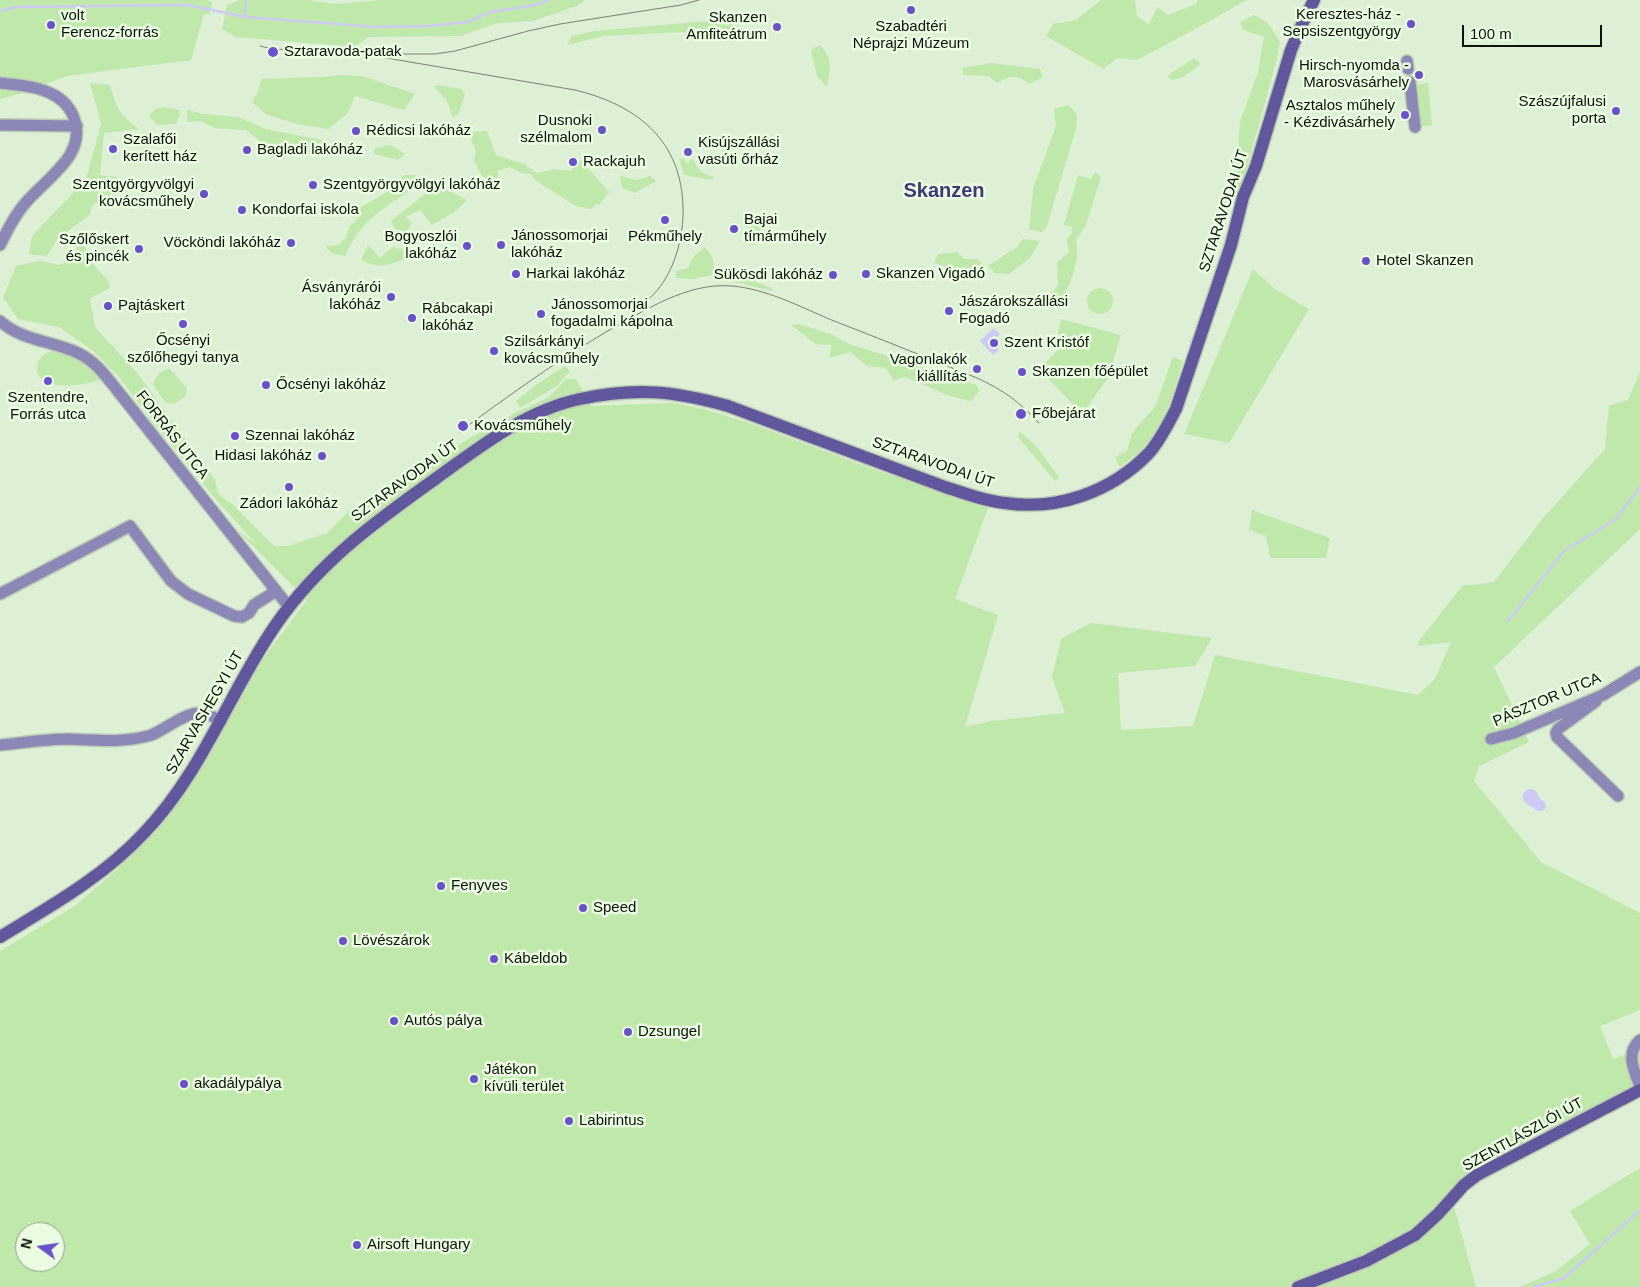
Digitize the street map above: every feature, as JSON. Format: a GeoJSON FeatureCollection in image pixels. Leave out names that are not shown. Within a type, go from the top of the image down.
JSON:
{"type":"FeatureCollection","features":[{"type":"Feature","properties":{"kind":"street","name":"SZTARAVODAI ÚT"},"geometry":{"type":"LineString","coordinates":[[289,607],[322,568],[360,534],[486,443],[517,424],[555,406],[578,399],[610,394],[655,392],[700,398],[728,406],[945,487],[1005,504],[1037,505],[1060,503],[1101,488],[1134,467],[1149,453],[1166,429],[1176,409],[1231,245],[1243,197],[1256,166],[1291,50],[1314,0]]}},
{"type":"Feature","properties":{"kind":"street"},"geometry":{"type":"LineString","coordinates":[[1410,82],[1415,127]]}},
{"type":"Feature","properties":{"kind":"street"},"geometry":{"type":"LineString","coordinates":[[0,83],[35,88],[53,94],[72,113],[77,126],[76,139],[70,154],[22,207],[0,245]]}},
{"type":"Feature","properties":{"kind":"street"},"geometry":{"type":"LineString","coordinates":[[0,125],[77,126]]}},
{"type":"Feature","properties":{"kind":"street","name":"FORRÁS UTCA"},"geometry":{"type":"LineString","coordinates":[[0,321],[24,335],[79,354],[95,364],[289,607]]}},
{"type":"Feature","properties":{"kind":"street"},"geometry":{"type":"LineString","coordinates":[[0,594],[130,526],[171,581],[188,594],[234,616],[242,617],[249,613],[254,605],[276,591]]}},
{"type":"Feature","properties":{"kind":"street","name":"SZARVASHEGYI ÚT"},"geometry":{"type":"LineString","coordinates":[[0,937],[72,893],[110,865],[144,833],[170,802],[194,768],[268,636],[289,607]]}},
{"type":"Feature","properties":{"kind":"street","name":"PÁSZTOR UTCA"},"geometry":{"type":"LineString","coordinates":[[1491,739],[1514,733],[1604,695],[1640,672]]}},
{"type":"Feature","properties":{"kind":"street"},"geometry":{"type":"LineString","coordinates":[[1604,695],[1556,733],[1557,737],[1618,796]]}},
{"type":"Feature","properties":{"kind":"street"},"geometry":{"type":"LineString","coordinates":[[0,745],[67,739],[126,740],[151,735],[182,718],[198,713],[207,714],[221,721]]}},
{"type":"Feature","properties":{"kind":"street"},"geometry":{"type":"LineString","coordinates":[[1640,1040],[1637,1041],[1630,1056],[1633,1070],[1640,1086]]}},
{"type":"Feature","properties":{"kind":"street","name":"SZENTLÁSZLÓI ÚT"},"geometry":{"type":"LineString","coordinates":[[1298,1287],[1366,1261],[1415,1235],[1438,1214],[1464,1185],[1478,1175],[1640,1090]]}},
{"type":"Feature","properties":{"kind":"green space"},"geometry":{"type":"Polygon","coordinates":[[[0,0],[208,0],[212,2],[210,15],[204,14],[191,60],[67,76],[20,94],[0,99],[0,0]]]}},
{"type":"Feature","properties":{"kind":"green space"},"geometry":{"type":"Polygon","coordinates":[[[239,0],[308,0],[334,4],[382,0],[585,0],[577,6],[533,21],[498,23],[460,36],[368,37],[355,47],[236,37],[222,29],[227,5],[239,0]]]}},
{"type":"Feature","properties":{"kind":"green space"},"geometry":{"type":"Polygon","coordinates":[[[1101,0],[1135,0],[1137,16],[1149,25],[1157,7],[1168,15],[1196,4],[1198,0],[1246,0],[1137,60],[1118,58],[1103,69],[1046,36],[1053,24],[1076,20],[1101,0]]]}},
{"type":"Feature","properties":{"kind":"green space"},"geometry":{"type":"Polygon","coordinates":[[[1254,15],[1268,23],[1280,42],[1276,63],[1241,189],[1235,187],[1240,122],[1258,72],[1264,37],[1244,30],[1240,22],[1254,15]]]}},
{"type":"Feature","properties":{"kind":"green space"},"geometry":{"type":"Polygon","coordinates":[[[731,19],[739,26],[720,41],[683,32],[604,36],[567,45],[572,36],[595,31],[731,19]]]}},
{"type":"Feature","properties":{"kind":"green space"},"geometry":{"type":"Polygon","coordinates":[[[820,45],[827,55],[830,65],[827,87],[817,76],[811,50],[820,45]]]}},
{"type":"Feature","properties":{"kind":"green space"},"geometry":{"type":"Polygon","coordinates":[[[1194,58],[1201,64],[1183,77],[1172,80],[1167,76],[1194,58]]]}},
{"type":"Feature","properties":{"kind":"green space"},"geometry":{"type":"Polygon","coordinates":[[[991,63],[1040,69],[1043,77],[1029,84],[1017,77],[1010,77],[997,83],[989,76],[963,75],[963,68],[991,63]]]}},
{"type":"Feature","properties":{"kind":"green space"},"geometry":{"type":"Polygon","coordinates":[[[341,75],[362,76],[415,94],[404,110],[355,96],[348,113],[328,129],[296,124],[266,114],[252,102],[259,90],[261,79],[341,75]]]}},
{"type":"Feature","properties":{"kind":"green space"},"geometry":{"type":"Polygon","coordinates":[[[90,83],[110,85],[119,110],[139,129],[104,133],[100,175],[117,177],[119,181],[108,198],[92,205],[90,215],[58,238],[47,256],[29,254],[32,236],[86,179],[101,124],[90,83]]]}},
{"type":"Feature","properties":{"kind":"green space"},"geometry":{"type":"Polygon","coordinates":[[[1428,83],[1432,125],[1418,127],[1413,85],[1428,83]]]}},
{"type":"Feature","properties":{"kind":"green space"},"geometry":{"type":"Polygon","coordinates":[[[438,85],[461,89],[465,93],[459,113],[453,118],[447,101],[434,87],[438,85]]]}},
{"type":"Feature","properties":{"kind":"green space"},"geometry":{"type":"Polygon","coordinates":[[[1068,105],[1076,113],[1077,125],[1047,226],[1042,232],[1029,230],[1033,189],[1056,126],[1054,109],[1068,105]]]}},
{"type":"Feature","properties":{"kind":"green space"},"geometry":{"type":"Polygon","coordinates":[[[162,107],[179,110],[180,115],[176,124],[158,125],[149,117],[155,109],[162,107]]]}},
{"type":"Feature","properties":{"kind":"green space"},"geometry":{"type":"Polygon","coordinates":[[[187,110],[203,114],[238,117],[266,129],[326,141],[318,153],[303,155],[282,149],[271,150],[246,130],[214,128],[201,121],[187,122],[187,110]]]}},
{"type":"Feature","properties":{"kind":"green space"},"geometry":{"type":"Polygon","coordinates":[[[487,131],[496,155],[524,164],[537,173],[554,169],[570,171],[581,160],[609,192],[599,205],[597,203],[591,209],[576,206],[536,181],[530,174],[522,173],[510,167],[498,171],[498,184],[482,176],[474,161],[476,151],[468,132],[487,131]]]}},
{"type":"Feature","properties":{"kind":"green space"},"geometry":{"type":"Polygon","coordinates":[[[391,145],[405,154],[398,160],[374,154],[375,148],[391,145]]]}},
{"type":"Feature","properties":{"kind":"green space"},"geometry":{"type":"Polygon","coordinates":[[[684,158],[687,163],[693,159],[701,171],[706,175],[714,177],[712,180],[684,175],[679,159],[684,158]]]}},
{"type":"Feature","properties":{"kind":"green space"},"geometry":{"type":"Polygon","coordinates":[[[1095,172],[1101,177],[1086,225],[1076,240],[1077,257],[1073,274],[1059,305],[1051,304],[1048,297],[1058,286],[1057,263],[1069,252],[1067,239],[1072,233],[1072,227],[1064,225],[1078,175],[1091,179],[1095,172]]]}},
{"type":"Feature","properties":{"kind":"green space"},"geometry":{"type":"Polygon","coordinates":[[[405,175],[415,175],[421,178],[412,188],[378,213],[359,231],[345,256],[334,254],[326,248],[327,246],[338,245],[346,238],[349,227],[358,219],[359,208],[381,196],[405,175]]]}},
{"type":"Feature","properties":{"kind":"green space"},"geometry":{"type":"Polygon","coordinates":[[[620,176],[636,180],[650,176],[656,181],[635,193],[622,188],[620,176]]]}},
{"type":"Feature","properties":{"kind":"green space"},"geometry":{"type":"Polygon","coordinates":[[[435,186],[448,190],[467,200],[453,213],[432,225],[420,210],[406,217],[412,223],[406,232],[395,229],[391,221],[435,186]]]}},
{"type":"Feature","properties":{"kind":"green space"},"geometry":{"type":"Polygon","coordinates":[[[752,216],[760,223],[762,235],[754,245],[750,244],[748,233],[752,216]]]}},
{"type":"Feature","properties":{"kind":"green space"},"geometry":{"type":"Polygon","coordinates":[[[1023,239],[1040,241],[1030,258],[1009,274],[995,273],[988,266],[1017,247],[1023,239]]]}},
{"type":"Feature","properties":{"kind":"green space"},"geometry":{"type":"Polygon","coordinates":[[[78,242],[85,247],[93,264],[109,282],[110,288],[90,298],[95,327],[138,374],[215,480],[218,494],[232,504],[274,546],[288,546],[327,533],[352,508],[373,501],[448,448],[451,450],[517,412],[549,397],[566,379],[576,379],[591,406],[672,403],[704,409],[755,425],[864,466],[988,508],[955,599],[998,615],[965,727],[991,721],[1065,713],[1052,677],[1061,639],[1091,623],[1212,638],[1195,666],[1118,673],[1121,730],[1193,726],[1215,655],[1418,695],[1435,679],[1451,642],[1419,646],[1418,642],[1463,585],[1494,582],[1543,518],[1605,449],[1609,406],[1628,400],[1640,372],[1640,529],[1494,667],[1529,742],[1479,766],[1474,781],[1541,862],[1640,913],[1640,1010],[1600,1026],[1613,1059],[1640,1049],[1640,1082],[1485,1167],[1450,1192],[1476,1287],[0,1287],[0,951],[75,906],[150,837],[199,770],[253,672],[307,600],[237,530],[255,543],[154,424],[119,377],[92,350],[59,327],[18,319],[3,297],[16,266],[40,261],[59,265],[72,260],[78,242]]]}},
{"type":"Feature","properties":{"kind":"green space"},"geometry":{"type":"Polygon","coordinates":[[[368,245],[380,258],[393,247],[406,250],[408,257],[395,263],[374,265],[361,260],[368,245]]]}},
{"type":"Feature","properties":{"kind":"green space"},"geometry":{"type":"Polygon","coordinates":[[[705,247],[713,258],[715,274],[694,279],[675,278],[677,271],[688,268],[693,257],[705,247]]]}},
{"type":"Feature","properties":{"kind":"green space"},"geometry":{"type":"Polygon","coordinates":[[[957,252],[964,259],[978,259],[983,264],[981,271],[963,272],[934,263],[938,254],[957,252]]]}},
{"type":"Feature","properties":{"kind":"green space"},"geometry":{"type":"Polygon","coordinates":[[[724,268],[773,289],[771,291],[730,282],[725,276],[724,268]]]}},
{"type":"Feature","properties":{"kind":"green space"},"geometry":{"type":"Polygon","coordinates":[[[1253,269],[1275,289],[1309,309],[1229,443],[1184,434],[1253,269]]]}},
{"type":"Feature","properties":{"kind":"green space"},"geometry":{"type":"Polygon","coordinates":[[[1100,288],[1109,292],[1113,301],[1109,310],[1100,314],[1091,310],[1087,301],[1091,292],[1100,288]]]}},
{"type":"Feature","properties":{"kind":"green space"},"geometry":{"type":"Polygon","coordinates":[[[1061,319],[1121,335],[1108,378],[1082,414],[1039,369],[1066,342],[1058,333],[1061,319]]]}},
{"type":"Feature","properties":{"kind":"green space"},"geometry":{"type":"Polygon","coordinates":[[[799,324],[831,334],[849,344],[977,385],[979,391],[969,401],[950,396],[905,377],[894,381],[886,368],[867,366],[850,352],[829,358],[832,345],[816,344],[791,325],[799,324]]]}},
{"type":"Feature","properties":{"kind":"green space"},"geometry":{"type":"Polygon","coordinates":[[[53,351],[80,361],[102,380],[60,385],[44,380],[38,375],[37,366],[42,356],[53,351]]]}},
{"type":"Feature","properties":{"kind":"green space"},"geometry":{"type":"Polygon","coordinates":[[[1173,357],[1183,361],[1168,409],[1149,442],[1119,467],[1115,457],[1127,451],[1132,433],[1155,407],[1173,357]]]}},
{"type":"Feature","properties":{"kind":"green space"},"geometry":{"type":"Polygon","coordinates":[[[565,366],[570,371],[557,386],[520,408],[516,401],[537,384],[565,366]]]}},
{"type":"Feature","properties":{"kind":"green space"},"geometry":{"type":"Polygon","coordinates":[[[170,369],[187,388],[185,397],[173,404],[166,403],[153,385],[158,374],[170,369]]]}},
{"type":"Feature","properties":{"kind":"green space"},"geometry":{"type":"Polygon","coordinates":[[[1019,431],[1036,446],[1059,477],[1055,481],[1018,437],[1019,431]]]}},
{"type":"Feature","properties":{"kind":"green space"},"geometry":{"type":"Polygon","coordinates":[[[1252,510],[1330,538],[1326,558],[1270,558],[1266,536],[1249,530],[1252,510]]]}},
{"type":"Feature","properties":{"kind":"green space"},"geometry":{"type":"Polygon","coordinates":[[[1640,1168],[1640,1287],[1520,1287],[1556,1271],[1590,1244],[1570,1211],[1640,1168]]]}},
{"type":"Feature","properties":{"kind":"water"},"geometry":{"type":"Polygon","coordinates":[[[994,328],[1000,334],[996,337],[994,335],[987,342],[993,348],[996,347],[999,350],[993,355],[980,341],[994,328]]]}},
{"type":"Feature","properties":{"kind":"water"},"geometry":{"type":"Polygon","coordinates":[[[1532,789],[1545,802],[1546,807],[1543,811],[1538,811],[1524,802],[1524,793],[1532,789]]]}},
{"type":"Feature","properties":{"kind":"waterway"},"geometry":{"type":"LineString","coordinates":[[245,17],[246,0]]}},
{"type":"Feature","properties":{"kind":"waterway","name":"Sztaravoda-patak"},"geometry":{"type":"LineString","coordinates":[[0,11],[16,7],[188,5],[245,17],[377,27],[428,26],[467,22],[490,12],[536,5],[549,0]]}},
{"type":"Feature","properties":{"kind":"waterway"},"geometry":{"type":"LineString","coordinates":[[1508,621],[1565,550],[1615,520],[1640,487]]}},
{"type":"Feature","properties":{"kind":"waterway"},"geometry":{"type":"LineString","coordinates":[[1534,1287],[1564,1278],[1640,1210]]}},
{"type":"Feature","properties":{"kind":"tram line"},"geometry":{"type":"LineString","coordinates":[[397,54],[435,54],[455,51],[560,24],[681,5],[699,0]]}},
{"type":"Feature","properties":{"kind":"tram line"},"geometry":{"type":"LineString","coordinates":[[260,46],[273,49],[362,53]]}},
{"type":"Feature","properties":{"kind":"tram line"},"geometry":{"type":"LineString","coordinates":[[357,53],[575,90],[620,106],[639,118],[654,132],[667,149],[676,168],[682,191],[683,216],[680,242],[672,266],[658,290],[635,312]]}},
{"type":"Feature","properties":{"kind":"tram line"},"geometry":{"type":"LineString","coordinates":[[459,432],[513,393],[606,332],[651,307],[682,293],[715,286],[732,286],[770,294],[977,378],[1011,397],[1039,423]]}},
{"type":"Feature","properties":{"kind":"place","name":"Szabadtéri Néprajzi Múzeum"},"geometry":{"type":"Point","coordinates":[911,10]}},
{"type":"Feature","properties":{"kind":"place","name":"Keresztes-ház - Sepsiszentgyörgy"},"geometry":{"type":"Point","coordinates":[1411,24]}},
{"type":"Feature","properties":{"kind":"place","name":"volt Ferencz-forrás"},"geometry":{"type":"Point","coordinates":[51,25]}},
{"type":"Feature","properties":{"kind":"place","name":"Skanzen Amfiteátrum"},"geometry":{"type":"Point","coordinates":[777,27]}},
{"type":"Feature","properties":{"kind":"place","name":"Sztaravoda-patak"},"geometry":{"type":"Point","coordinates":[273,52]}},
{"type":"Feature","properties":{"kind":"place","name":"Hirsch-nyomda - Marosvásárhely"},"geometry":{"type":"Point","coordinates":[1419,75]}},
{"type":"Feature","properties":{"kind":"place","name":"Szászújfalusi porta"},"geometry":{"type":"Point","coordinates":[1616,111]}},
{"type":"Feature","properties":{"kind":"place","name":"Asztalos műhely - Kézdivásárhely"},"geometry":{"type":"Point","coordinates":[1405,115]}},
{"type":"Feature","properties":{"kind":"place","name":"Dusnoki szélmalom"},"geometry":{"type":"Point","coordinates":[602,130]}},
{"type":"Feature","properties":{"kind":"place","name":"Rédicsi lakóház"},"geometry":{"type":"Point","coordinates":[356,131]}},
{"type":"Feature","properties":{"kind":"place","name":"Szalafői kerített ház"},"geometry":{"type":"Point","coordinates":[113,149]}},
{"type":"Feature","properties":{"kind":"place","name":"Bagladi lakóház"},"geometry":{"type":"Point","coordinates":[247,150]}},
{"type":"Feature","properties":{"kind":"place","name":"Kisújszállási vasúti őrház"},"geometry":{"type":"Point","coordinates":[688,152]}},
{"type":"Feature","properties":{"kind":"place","name":"Rackajuh"},"geometry":{"type":"Point","coordinates":[573,162]}},
{"type":"Feature","properties":{"kind":"place","name":"Szentgyörgyvölgyi lakóház"},"geometry":{"type":"Point","coordinates":[313,185]}},
{"type":"Feature","properties":{"kind":"place","name":"Szentgyörgyvölgyi kovácsműhely"},"geometry":{"type":"Point","coordinates":[204,194]}},
{"type":"Feature","properties":{"kind":"place","name":"Kondorfai iskola"},"geometry":{"type":"Point","coordinates":[242,210]}},
{"type":"Feature","properties":{"kind":"place","name":"Pékműhely"},"geometry":{"type":"Point","coordinates":[665,220]}},
{"type":"Feature","properties":{"kind":"place","name":"Bajai tímárműhely"},"geometry":{"type":"Point","coordinates":[734,229]}},
{"type":"Feature","properties":{"kind":"place","name":"Vöcköndi lakóház"},"geometry":{"type":"Point","coordinates":[291,243]}},
{"type":"Feature","properties":{"kind":"place","name":"Jánossomorjai lakóház"},"geometry":{"type":"Point","coordinates":[501,245]}},
{"type":"Feature","properties":{"kind":"place","name":"Bogyoszlói lakóház"},"geometry":{"type":"Point","coordinates":[467,246]}},
{"type":"Feature","properties":{"kind":"place","name":"Szőlőskert és pincék"},"geometry":{"type":"Point","coordinates":[139,249]}},
{"type":"Feature","properties":{"kind":"place","name":"Hotel Skanzen"},"geometry":{"type":"Point","coordinates":[1366,261]}},
{"type":"Feature","properties":{"kind":"place","name":"Harkai lakóház"},"geometry":{"type":"Point","coordinates":[516,274]}},
{"type":"Feature","properties":{"kind":"place","name":"Skanzen Vigadó"},"geometry":{"type":"Point","coordinates":[866,274]}},
{"type":"Feature","properties":{"kind":"place","name":"Sükösdi lakóház"},"geometry":{"type":"Point","coordinates":[833,275]}},
{"type":"Feature","properties":{"kind":"place","name":"Ásványrárói lakóház"},"geometry":{"type":"Point","coordinates":[391,297]}},
{"type":"Feature","properties":{"kind":"place","name":"Pajtáskert"},"geometry":{"type":"Point","coordinates":[108,306]}},
{"type":"Feature","properties":{"kind":"place","name":"Jászárokszállási Fogadó"},"geometry":{"type":"Point","coordinates":[949,311]}},
{"type":"Feature","properties":{"kind":"place","name":"Jánossomorjai fogadalmi kápolna"},"geometry":{"type":"Point","coordinates":[541,314]}},
{"type":"Feature","properties":{"kind":"place","name":"Rábcakapi lakóház"},"geometry":{"type":"Point","coordinates":[412,318]}},
{"type":"Feature","properties":{"kind":"place","name":"Őcsényi szőlőhegyi tanya"},"geometry":{"type":"Point","coordinates":[183,324]}},
{"type":"Feature","properties":{"kind":"place","name":"Szent Kristóf"},"geometry":{"type":"Point","coordinates":[994,343]}},
{"type":"Feature","properties":{"kind":"place","name":"Szilsárkányi kovácsműhely"},"geometry":{"type":"Point","coordinates":[494,351]}},
{"type":"Feature","properties":{"kind":"place","name":"Vagonlakók kiállítás"},"geometry":{"type":"Point","coordinates":[977,369]}},
{"type":"Feature","properties":{"kind":"place","name":"Skanzen főépület"},"geometry":{"type":"Point","coordinates":[1022,372]}},
{"type":"Feature","properties":{"kind":"place","name":"Szentendre, Forrás utca"},"geometry":{"type":"Point","coordinates":[48,381]}},
{"type":"Feature","properties":{"kind":"place","name":"Őcsényi lakóház"},"geometry":{"type":"Point","coordinates":[266,385]}},
{"type":"Feature","properties":{"kind":"place","name":"Főbejárat"},"geometry":{"type":"Point","coordinates":[1021,414]}},
{"type":"Feature","properties":{"kind":"place","name":"Kovácsműhely"},"geometry":{"type":"Point","coordinates":[463,426]}},
{"type":"Feature","properties":{"kind":"place","name":"Szennai lakóház"},"geometry":{"type":"Point","coordinates":[235,436]}},
{"type":"Feature","properties":{"kind":"place","name":"Hidasi lakóház"},"geometry":{"type":"Point","coordinates":[322,456]}},
{"type":"Feature","properties":{"kind":"place","name":"Zádori lakóház"},"geometry":{"type":"Point","coordinates":[289,487]}},
{"type":"Feature","properties":{"kind":"place","name":"Fenyves"},"geometry":{"type":"Point","coordinates":[441,886]}},
{"type":"Feature","properties":{"kind":"place","name":"Speed"},"geometry":{"type":"Point","coordinates":[583,908]}},
{"type":"Feature","properties":{"kind":"place","name":"Lövészárok"},"geometry":{"type":"Point","coordinates":[343,941]}},
{"type":"Feature","properties":{"kind":"place","name":"Kábeldob"},"geometry":{"type":"Point","coordinates":[494,959]}},
{"type":"Feature","properties":{"kind":"place","name":"Autós pálya"},"geometry":{"type":"Point","coordinates":[394,1021]}},
{"type":"Feature","properties":{"kind":"place","name":"Dzsungel"},"geometry":{"type":"Point","coordinates":[628,1032]}},
{"type":"Feature","properties":{"kind":"place","name":"Játékon kívüli terület"},"geometry":{"type":"Point","coordinates":[474,1079]}},
{"type":"Feature","properties":{"kind":"place","name":"akadálypálya"},"geometry":{"type":"Point","coordinates":[184,1084]}},
{"type":"Feature","properties":{"kind":"place","name":"Labirintus"},"geometry":{"type":"Point","coordinates":[569,1121]}},
{"type":"Feature","properties":{"kind":"place","name":"Airsoft Hungary"},"geometry":{"type":"Point","coordinates":[357,1245]}},
{"type":"Feature","properties":{"kind":"district","name":"Skanzen"},"geometry":{"type":"Point","coordinates":[944,191]}}]}
